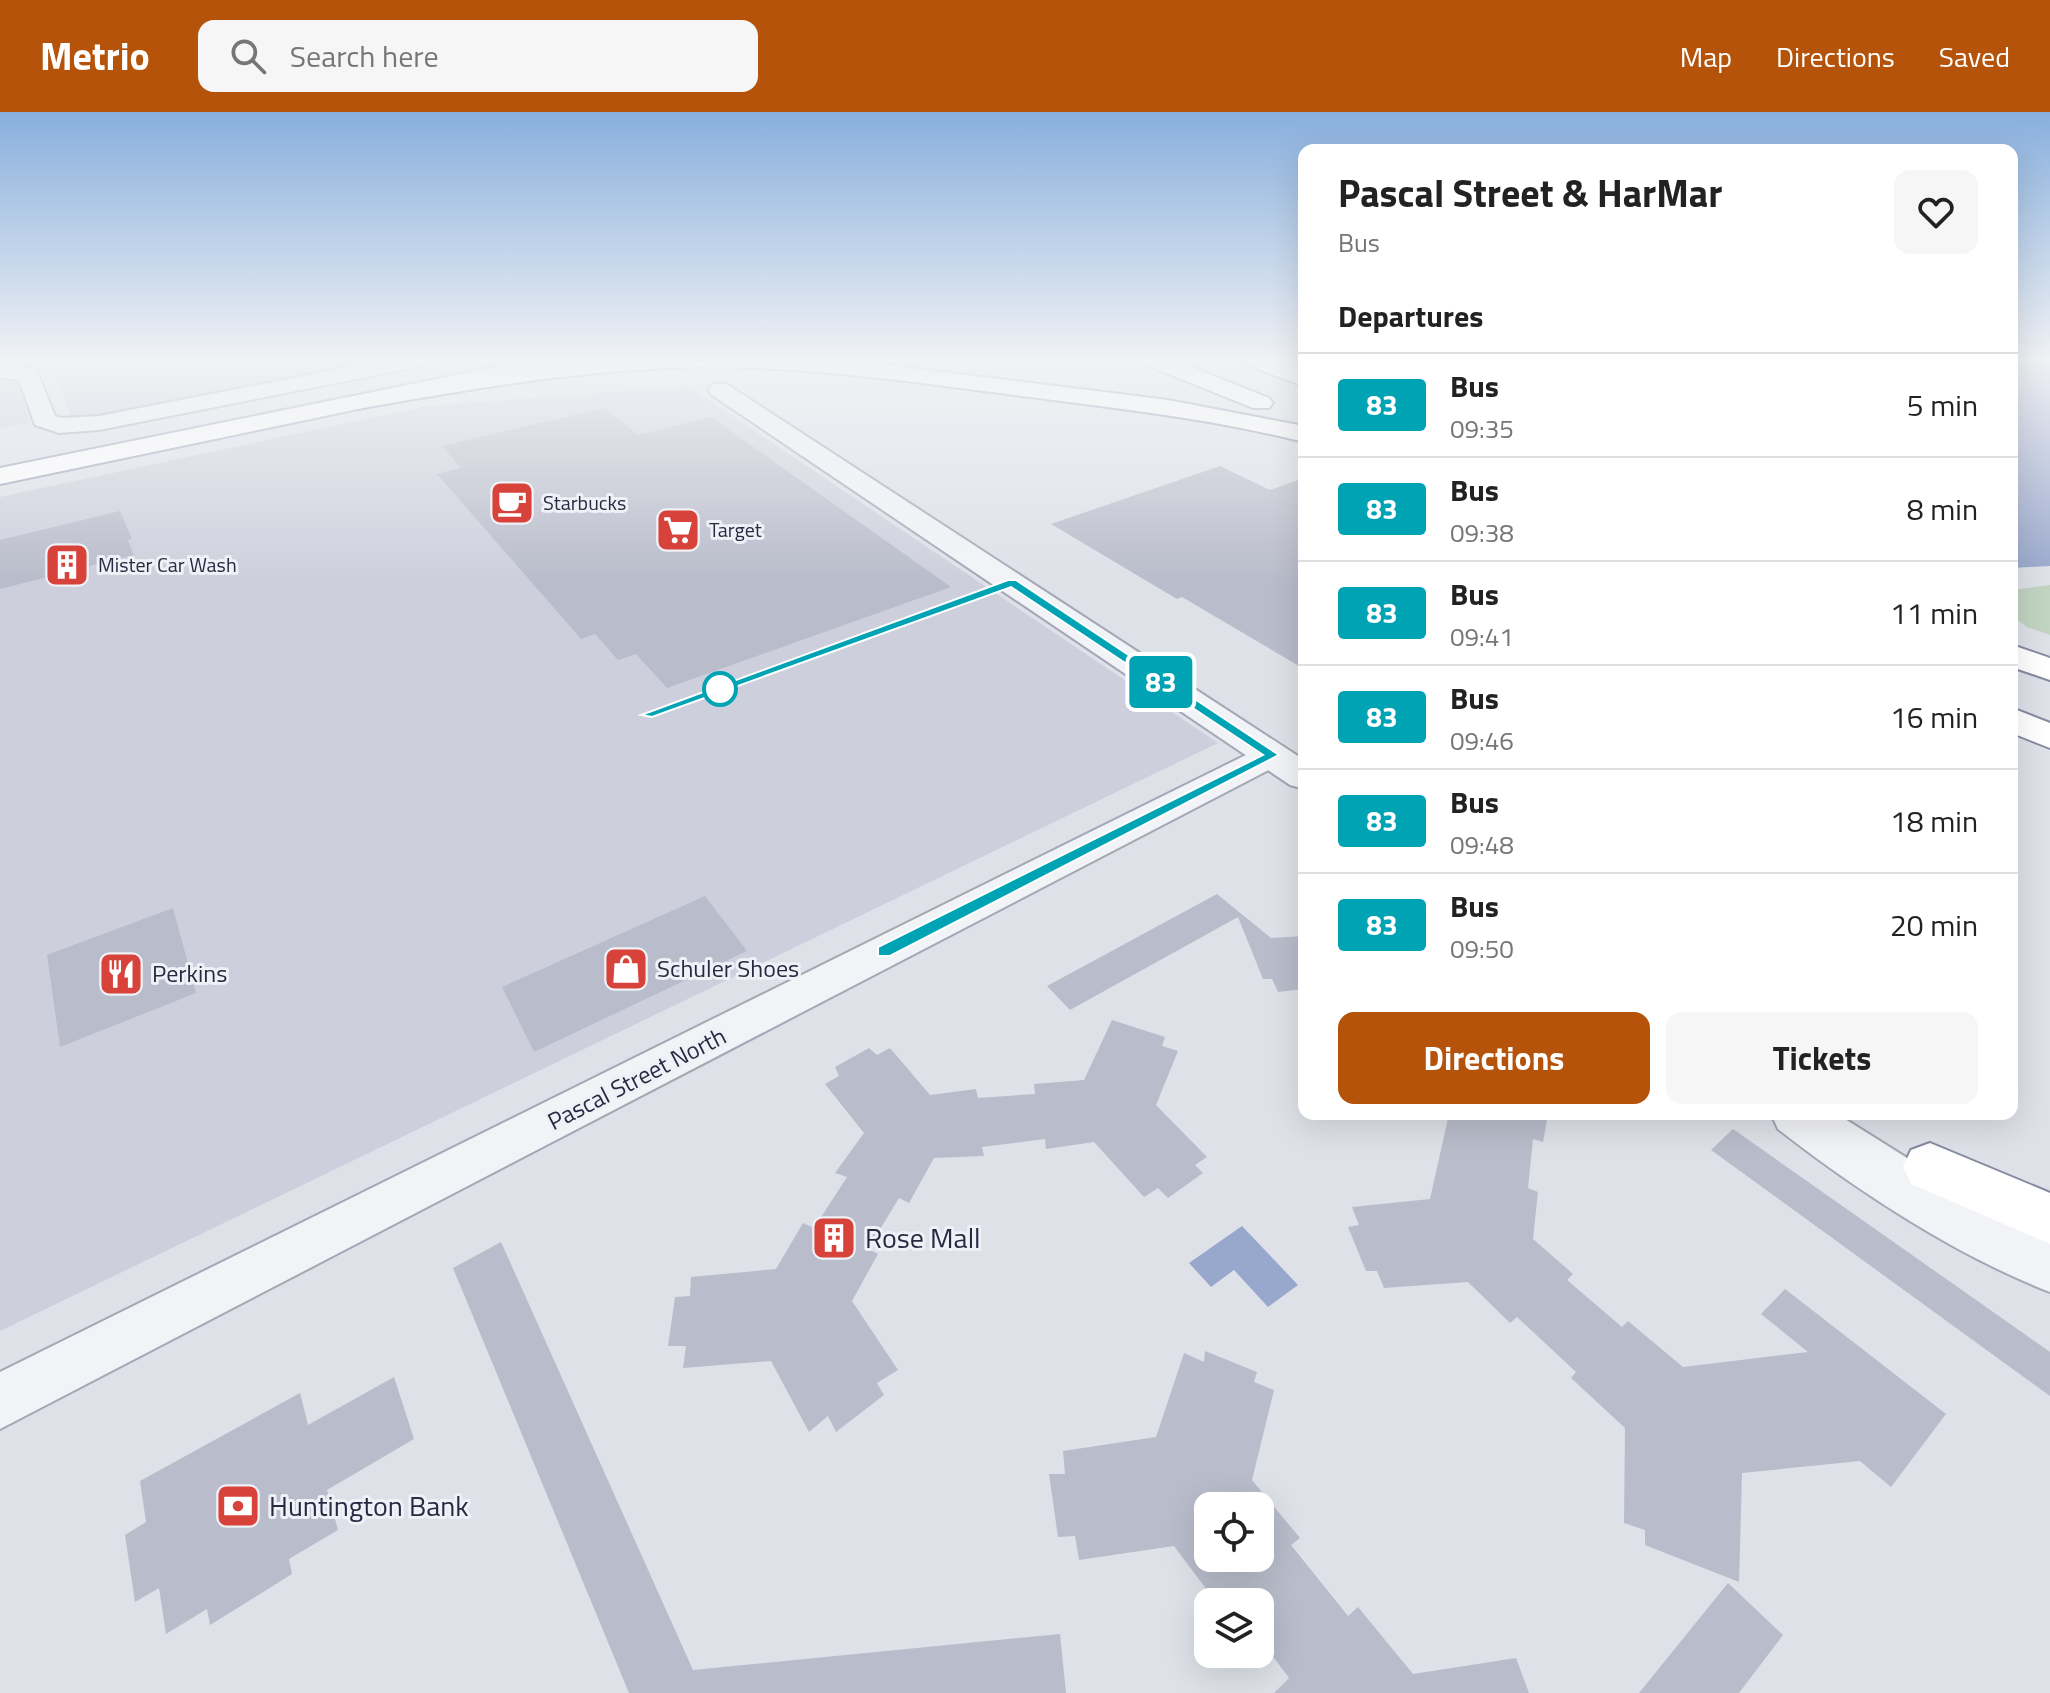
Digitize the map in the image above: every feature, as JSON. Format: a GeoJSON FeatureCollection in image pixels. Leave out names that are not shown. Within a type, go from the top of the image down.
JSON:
{"type":"FeatureCollection","features":[{"type":"Feature","properties":{"kind":"main road"},"geometry":{"type":"LineString","coordinates":[[0,458],[142,433]]}},
{"type":"Feature","properties":{"kind":"main road"},"geometry":{"type":"LineString","coordinates":[[0,476],[190,433]]}},
{"type":"Feature","properties":{"kind":"main road"},"geometry":{"type":"LineString","coordinates":[[2018,657],[2050,670]]}},
{"type":"Feature","properties":{"kind":"main road"},"geometry":{"type":"LineString","coordinates":[[2018,721],[2050,734]]}},
{"type":"Feature","properties":{"kind":"main road"},"geometry":{"type":"LineString","coordinates":[[1930,1167],[2050,1219]]}},
{"type":"Feature","properties":{"kind":"street"},"geometry":{"type":"LineString","coordinates":[[785,433],[1298,773]]}},
{"type":"Feature","properties":{"kind":"street","name":"Pascal Street North"},"geometry":{"type":"LineString","coordinates":[[0,1401],[1272,755]]}},
{"type":"Feature","properties":{"kind":"street"},"geometry":{"type":"LineString","coordinates":[[1805,1120],[1917,1192],[2050,1265]]}},
{"type":"Feature","properties":{"kind":"street"},"geometry":{"type":"LineString","coordinates":[[1849,1120],[1930,1167],[2050,1229]]}},
{"type":"Feature","properties":{"kind":"shaded area"},"geometry":{"type":"Polygon","coordinates":[[[301,433],[757,433],[1218,743],[0,1331],[0,497],[301,433]]]}},
{"type":"Feature","properties":{"kind":"green space"},"geometry":{"type":"Polygon","coordinates":[[[2050,585],[2050,635],[2018,620],[2018,589],[2050,585]]]}},
{"type":"Feature","properties":{"kind":"water"},"geometry":{"type":"Polygon","coordinates":[[[2018,433],[2050,433],[2050,566],[2018,568],[2018,433]]]}},
{"type":"Feature","properties":{"kind":"water"},"geometry":{"type":"Polygon","coordinates":[[[1242,1226],[1298,1285],[1268,1307],[1234,1270],[1211,1287],[1189,1263],[1242,1226]]]}},
{"type":"Feature","properties":{"kind":"building","name":"Target"},"geometry":{"type":"Polygon","coordinates":[[[498,433],[733,433],[951,587],[667,688],[636,654],[618,660],[595,634],[581,639],[437,474],[461,468],[442,446],[498,433]]]}},
{"type":"Feature","properties":{"kind":"building"},"geometry":{"type":"Polygon","coordinates":[[[1220,466],[1270,490],[1298,480],[1298,665],[1182,597],[1177,599],[1051,524],[1220,466]]]}},
{"type":"Feature","properties":{"kind":"building"},"geometry":{"type":"Polygon","coordinates":[[[120,511],[132,539],[128,540],[134,555],[0,589],[0,540],[120,511]]]}},
{"type":"Feature","properties":{"kind":"building"},"geometry":{"type":"Polygon","coordinates":[[[1217,894],[1271,938],[1298,936],[1298,990],[1278,992],[1272,979],[1263,979],[1238,917],[1070,1010],[1047,986],[1217,894]]]}},
{"type":"Feature","properties":{"kind":"building","name":"Schuler Shoes"},"geometry":{"type":"Polygon","coordinates":[[[705,896],[747,951],[534,1052],[502,987],[705,896]]]}},
{"type":"Feature","properties":{"kind":"building","name":"Perkins"},"geometry":{"type":"Polygon","coordinates":[[[173,908],[196,993],[60,1047],[47,955],[173,908]]]}},
{"type":"Feature","properties":{"kind":"building","name":"Rose Mall"},"geometry":{"type":"Polygon","coordinates":[[[1112,1020],[1165,1037],[1162,1046],[1178,1051],[1156,1105],[1207,1157],[1195,1165],[1203,1173],[1168,1198],[1158,1188],[1144,1197],[1094,1142],[1046,1149],[1045,1139],[982,1147],[984,1156],[934,1158],[909,1203],[899,1198],[868,1249],[878,1254],[852,1301],[898,1370],[877,1383],[884,1395],[836,1432],[828,1416],[809,1432],[771,1361],[683,1368],[686,1346],[668,1346],[675,1297],[690,1296],[691,1277],[776,1269],[803,1223],[814,1228],[847,1177],[835,1173],[864,1133],[825,1084],[839,1076],[835,1067],[869,1048],[877,1055],[890,1048],[930,1095],[976,1089],[978,1098],[1035,1094],[1034,1084],[1084,1080],[1112,1020]]]}},
{"type":"Feature","properties":{"kind":"building"},"geometry":{"type":"Polygon","coordinates":[[[1448,1120],[1547,1120],[1543,1142],[1533,1139],[1528,1188],[1538,1192],[1533,1239],[1573,1274],[1567,1280],[1622,1327],[1628,1321],[1683,1367],[1808,1352],[1761,1314],[1785,1289],[1946,1414],[1891,1487],[1860,1461],[1742,1473],[1739,1582],[1645,1545],[1645,1530],[1624,1523],[1625,1428],[1571,1378],[1576,1372],[1517,1317],[1510,1323],[1468,1282],[1384,1288],[1377,1271],[1366,1271],[1348,1227],[1359,1225],[1352,1207],[1430,1199],[1448,1120]]]}},
{"type":"Feature","properties":{"kind":"building"},"geometry":{"type":"Polygon","coordinates":[[[1733,1129],[2050,1352],[2050,1396],[1711,1150],[1733,1129]]]}},
{"type":"Feature","properties":{"kind":"building"},"geometry":{"type":"Polygon","coordinates":[[[501,1242],[693,1670],[1060,1634],[1066,1693],[629,1693],[453,1268],[501,1242]]]}},
{"type":"Feature","properties":{"kind":"building"},"geometry":{"type":"Polygon","coordinates":[[[1205,1351],[1257,1372],[1254,1382],[1274,1390],[1252,1480],[1262,1492],[1194,1492],[1194,1572],[1274,1572],[1274,1507],[1300,1538],[1291,1545],[1348,1616],[1358,1607],[1413,1674],[1516,1658],[1529,1693],[1274,1693],[1289,1678],[1274,1658],[1274,1588],[1206,1588],[1174,1546],[1079,1560],[1075,1536],[1058,1537],[1049,1474],[1065,1474],[1063,1451],[1156,1437],[1184,1353],[1204,1362],[1205,1351]]]}},
{"type":"Feature","properties":{"kind":"building","name":"Huntington Bank"},"geometry":{"type":"Polygon","coordinates":[[[394,1377],[414,1439],[327,1490],[338,1530],[289,1559],[292,1574],[210,1625],[207,1609],[166,1634],[159,1588],[135,1602],[125,1535],[146,1522],[140,1481],[300,1393],[308,1425],[394,1377]]]}},
{"type":"Feature","properties":{"kind":"building"},"geometry":{"type":"Polygon","coordinates":[[[1728,1583],[1783,1635],[1739,1693],[1639,1693],[1728,1583]]]}},
{"type":"Feature","properties":{"kind":"bus line","name":"83"},"geometry":{"type":"LineString","coordinates":[[647,715],[1012,583],[1272,755],[884,952]]}},
{"type":"Feature","properties":{"kind":"place","name":"Starbucks"},"geometry":{"type":"Point","coordinates":[512,503]}},
{"type":"Feature","properties":{"kind":"place","name":"Target"},"geometry":{"type":"Point","coordinates":[678,530]}},
{"type":"Feature","properties":{"kind":"place","name":"Mister Car Wash"},"geometry":{"type":"Point","coordinates":[67,565]}},
{"type":"Feature","properties":{"kind":"place","name":"Schuler Shoes"},"geometry":{"type":"Point","coordinates":[626,969]}},
{"type":"Feature","properties":{"kind":"place","name":"Perkins"},"geometry":{"type":"Point","coordinates":[121,974]}},
{"type":"Feature","properties":{"kind":"place","name":"Rose Mall"},"geometry":{"type":"Point","coordinates":[834,1238]}},
{"type":"Feature","properties":{"kind":"place","name":"Huntington Bank"},"geometry":{"type":"Point","coordinates":[238,1506]}}]}
